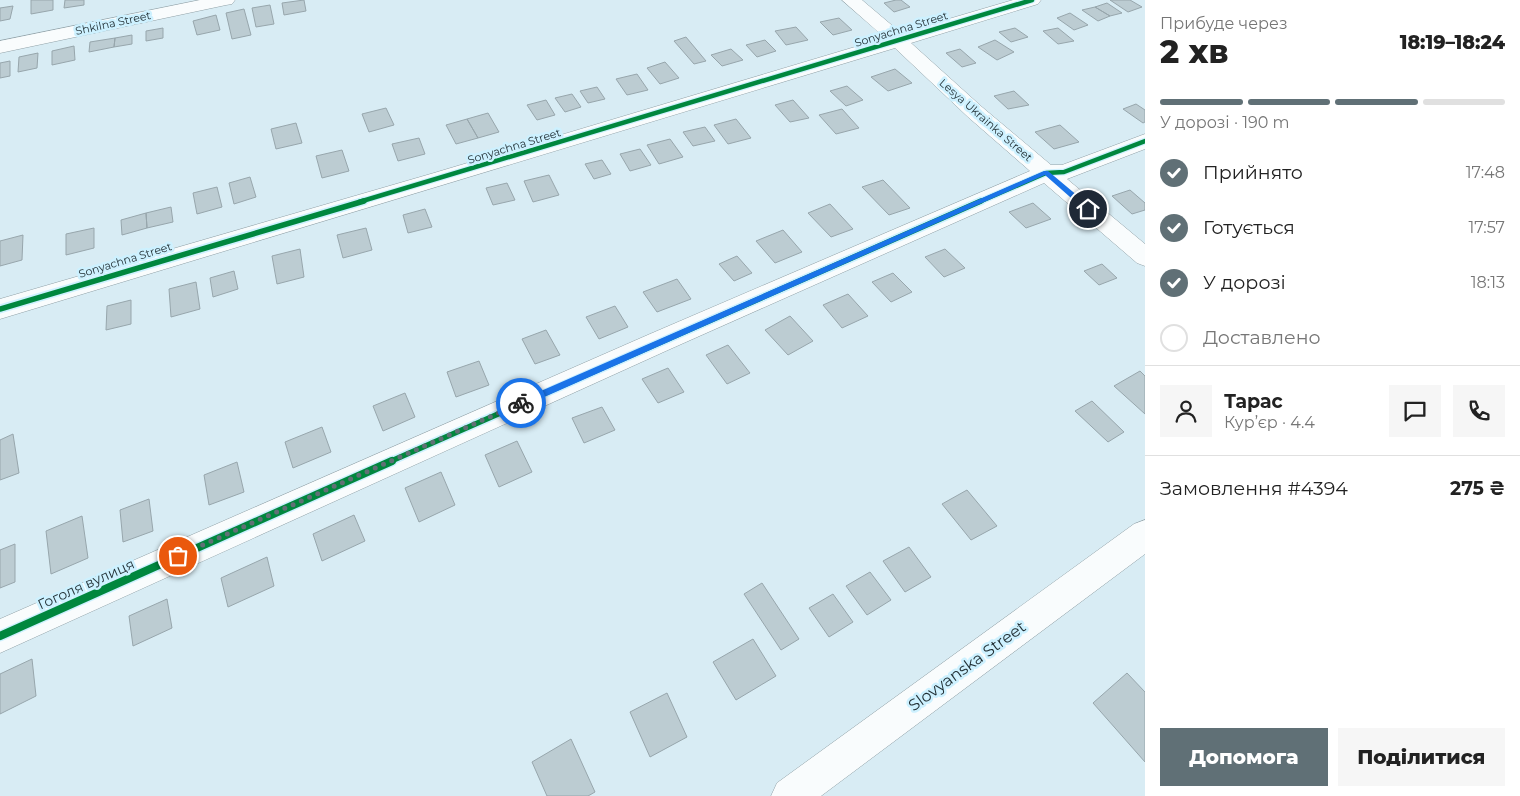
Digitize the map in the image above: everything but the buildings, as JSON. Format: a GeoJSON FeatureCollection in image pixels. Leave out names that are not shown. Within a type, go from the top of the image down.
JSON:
{"type":"FeatureCollection","features":[{"type":"Feature","properties":{"kind":"street","name":"Shkilna Street"},"geometry":{"type":"LineString","coordinates":[[0,47],[226,0]]}},
{"type":"Feature","properties":{"kind":"street","name":"Lesya Ukrainka Street"},"geometry":{"type":"LineString","coordinates":[[851,0],[899,41],[974,112],[1145,257]]}},
{"type":"Feature","properties":{"kind":"street","name":"Sonyachna Street"},"geometry":{"type":"LineString","coordinates":[[0,309],[1032,0]]}},
{"type":"Feature","properties":{"kind":"street","name":"Гоголя вулиця"},"geometry":{"type":"LineString","coordinates":[[0,636],[659,342],[1046,172],[1064,172],[1145,141]]}},
{"type":"Feature","properties":{"kind":"street","name":"Slovyanska Street"},"geometry":{"type":"LineString","coordinates":[[790,796],[1145,535]]}},
{"type":"Feature","properties":{"kind":"cycle path"},"geometry":{"type":"LineString","coordinates":[[0,309],[1032,0]]}},
{"type":"Feature","properties":{"kind":"cycle path"},"geometry":{"type":"LineString","coordinates":[[0,636],[659,342],[1046,173],[1064,172],[1145,141]]}},
{"type":"Feature","properties":{"kind":"way so far"},"geometry":{"type":"LineString","coordinates":[[178,556],[521,403]]}},
{"type":"Feature","properties":{"kind":"route"},"geometry":{"type":"LineString","coordinates":[[521,403],[1046,172],[1088,209]]}}]}
